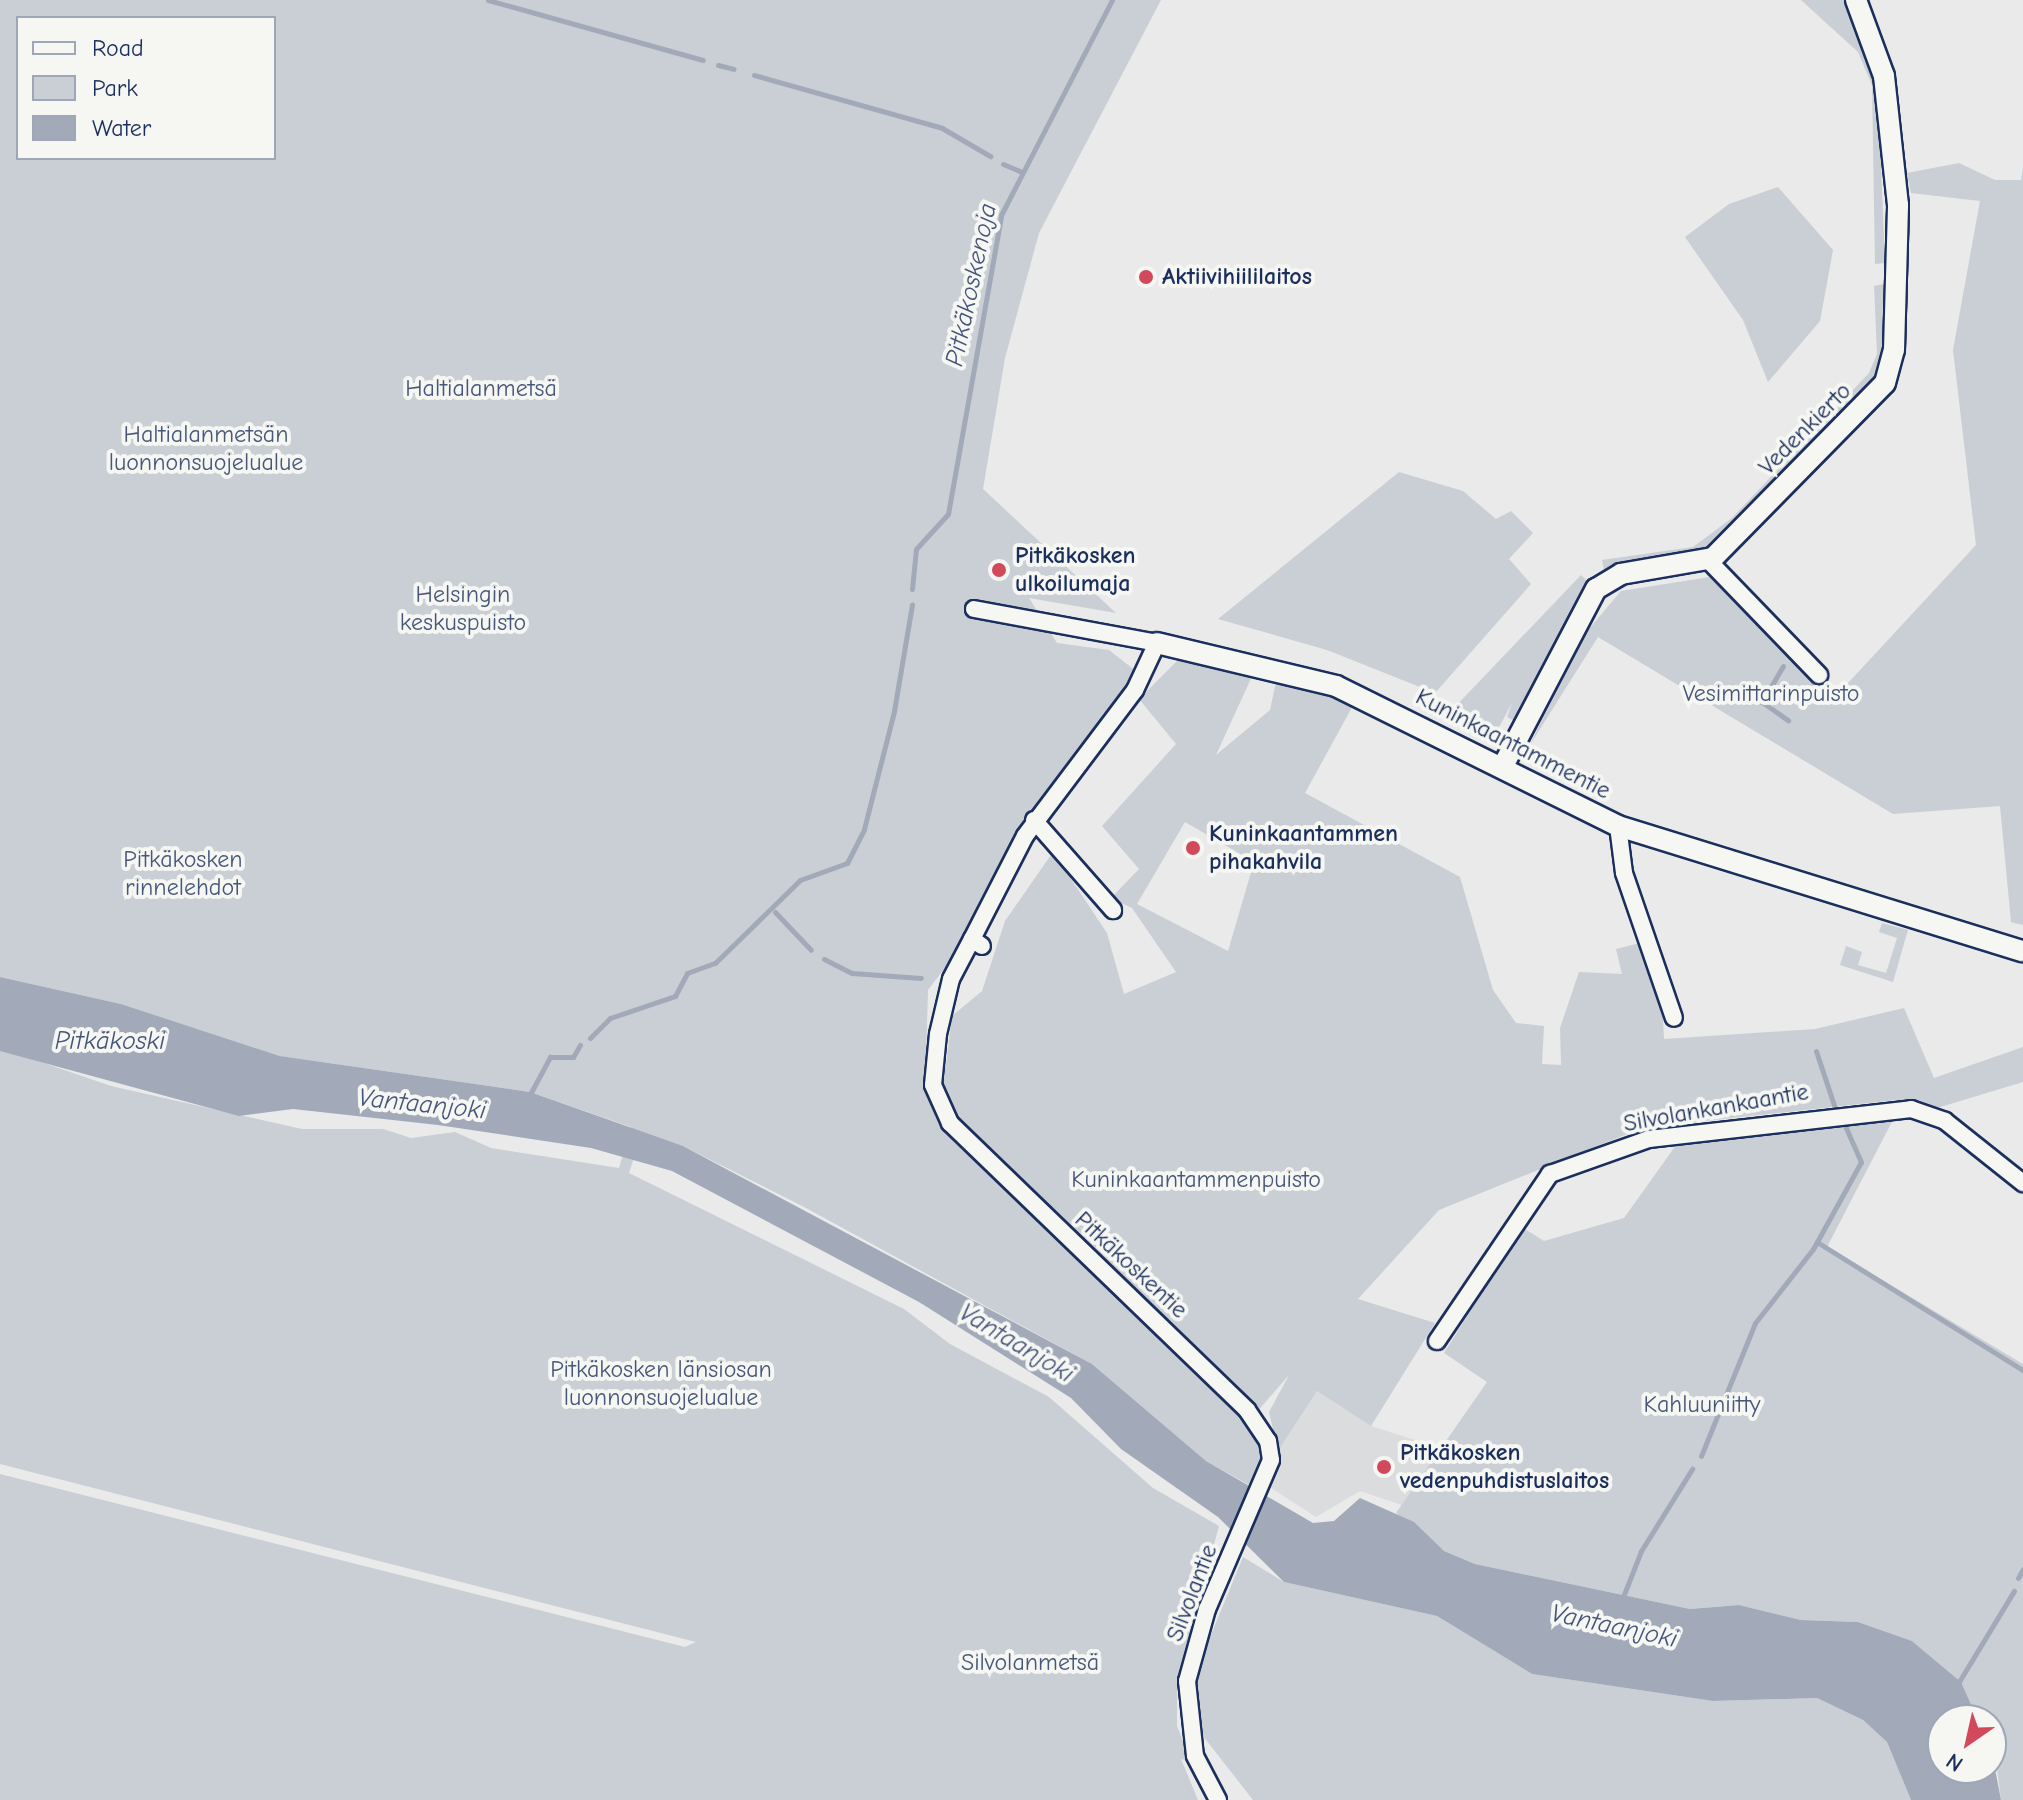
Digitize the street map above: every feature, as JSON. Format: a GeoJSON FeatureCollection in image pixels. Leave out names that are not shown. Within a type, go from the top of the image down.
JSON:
{"type":"FeatureCollection","features":[{"type":"Feature","properties":{"kind":"street","name":"Vedenkierto"},"geometry":{"type":"LineString","coordinates":[[1708,560],[1874,396],[1891,368],[1898,205],[1884,76],[1856,0]]}},
{"type":"Feature","properties":{"kind":"street"},"geometry":{"type":"LineString","coordinates":[[1503,766],[1596,589],[1621,574],[1708,560],[1819,675]]}},
{"type":"Feature","properties":{"kind":"street","name":"Kuninkaantammentie"},"geometry":{"type":"LineString","coordinates":[[974,609],[1157,643],[1336,686],[1503,766],[1618,826],[2023,951]]}},
{"type":"Feature","properties":{"kind":"street","name":"Pitkäkoskentie"},"geometry":{"type":"LineString","coordinates":[[1157,643],[1135,690],[1034,820],[977,943],[951,979],[938,1034],[933,1085],[950,1123],[1247,1410]]}},
{"type":"Feature","properties":{"kind":"street"},"geometry":{"type":"LineString","coordinates":[[1034,820],[1113,910]]}},
{"type":"Feature","properties":{"kind":"street"},"geometry":{"type":"LineString","coordinates":[[1618,826],[1624,873],[1678,1020]]}},
{"type":"Feature","properties":{"kind":"street","name":"Silvolankankaantie"},"geometry":{"type":"LineString","coordinates":[[1437,1341],[1550,1174],[1649,1139],[1911,1109],[1945,1121],[2023,1183]]}},
{"type":"Feature","properties":{"kind":"street","name":"Silvolantie"},"geometry":{"type":"LineString","coordinates":[[1218,1800],[1195,1756],[1187,1681],[1230,1561],[1263,1483],[1271,1453],[1247,1410]]}},
{"type":"Feature","properties":{"kind":"shaded area"},"geometry":{"type":"Polygon","coordinates":[[[1317,1391],[1371,1426],[1446,1450],[1405,1506],[1360,1491],[1316,1517],[1268,1486],[1278,1451],[1317,1391]]]}},
{"type":"Feature","properties":{"kind":"green space"},"geometry":{"type":"Polygon","coordinates":[[[0,0],[1161,0],[1039,233],[1005,358],[983,489],[1116,613],[1029,598],[1057,643],[1109,650],[1137,672],[1023,821],[956,953],[928,990],[926,1059],[946,1065],[952,1016],[982,991],[1005,921],[1053,852],[1107,933],[1124,994],[1176,972],[1132,908],[1111,898],[1139,869],[1102,826],[1176,744],[1139,699],[1179,659],[1254,672],[1216,755],[1270,710],[1276,682],[1356,700],[1305,793],[1460,877],[1493,990],[1516,1023],[1544,1026],[1542,1064],[1561,1065],[1560,1028],[1579,972],[1622,974],[1616,949],[1640,943],[1662,999],[1664,1039],[1815,1029],[1904,1008],[1934,1078],[2023,1047],[2023,1082],[1937,1108],[1896,1100],[1642,1128],[1439,1210],[1358,1299],[1435,1323],[1371,1426],[1317,1391],[1278,1451],[1269,1412],[1289,1375],[1249,1421],[1266,1448],[1251,1486],[1206,1461],[1092,1364],[806,1208],[683,1146],[642,1133],[629,1173],[904,1309],[950,1344],[1049,1397],[1153,1488],[1219,1526],[1177,1678],[1177,1726],[1191,1761],[1181,1759],[1198,1800],[0,1800],[0,1474],[685,1647],[696,1642],[0,1464],[0,1048],[111,1086],[302,1129],[383,1129],[411,1138],[455,1132],[491,1148],[619,1168],[631,1127],[530,1092],[280,1056],[121,1004],[0,977],[0,0]],[[1185,822],[1137,904],[1228,951],[1254,862],[1185,822]]]}},
{"type":"Feature","properties":{"kind":"green space"},"geometry":{"type":"Polygon","coordinates":[[[1801,0],[1847,0],[1860,25],[1878,92],[1885,263],[1875,264],[1872,85],[1858,52],[1801,0]]]}},
{"type":"Feature","properties":{"kind":"green space","name":"Vesimittarinpuisto"},"geometry":{"type":"Polygon","coordinates":[[[1959,163],[1995,180],[2021,180],[2023,168],[2023,925],[2011,922],[2000,806],[1893,814],[1598,637],[1528,748],[1588,630],[1621,591],[1710,577],[1836,696],[1976,545],[1953,350],[1980,201],[1911,193],[1907,173],[1959,163]]]}},
{"type":"Feature","properties":{"kind":"green space"},"geometry":{"type":"Polygon","coordinates":[[[1778,187],[1833,250],[1820,321],[1768,382],[1743,320],[1685,237],[1729,204],[1778,187]]]}},
{"type":"Feature","properties":{"kind":"green space"},"geometry":{"type":"Polygon","coordinates":[[[1884,284],[1885,347],[1877,374],[1712,546],[1604,570],[1602,560],[1693,547],[1732,518],[1869,373],[1877,354],[1874,286],[1884,284]]]}},
{"type":"Feature","properties":{"kind":"green space"},"geometry":{"type":"Polygon","coordinates":[[[1399,472],[1463,491],[1496,519],[1511,511],[1533,533],[1509,559],[1531,584],[1435,693],[1327,650],[1218,619],[1399,472]]]}},
{"type":"Feature","properties":{"kind":"green space"},"geometry":{"type":"Polygon","coordinates":[[[1581,575],[1588,582],[1516,722],[1507,717],[1512,703],[1498,729],[1453,709],[1581,575]]]}},
{"type":"Feature","properties":{"kind":"green space"},"geometry":{"type":"Polygon","coordinates":[[[1882,923],[1908,930],[1893,982],[1840,965],[1846,946],[1862,952],[1858,965],[1886,973],[1897,938],[1879,932],[1882,923]]]}},
{"type":"Feature","properties":{"kind":"green space","name":"Kahluuniitty"},"geometry":{"type":"Polygon","coordinates":[[[1897,1112],[1827,1247],[2023,1364],[2023,1800],[2001,1800],[1999,1784],[2007,1784],[2007,1704],[1971,1704],[1961,1682],[1912,1641],[1858,1622],[1801,1620],[1739,1605],[1690,1609],[1475,1564],[1444,1551],[1396,1513],[1487,1382],[1444,1353],[1523,1228],[1544,1241],[1624,1218],[1679,1141],[1897,1112]]]}},
{"type":"Feature","properties":{"kind":"green space"},"geometry":{"type":"Polygon","coordinates":[[[1243,1557],[1284,1582],[1437,1616],[1532,1674],[1713,1701],[1817,1698],[1863,1720],[1887,1742],[1911,1800],[1253,1800],[1203,1736],[1192,1681],[1243,1557]]]}},
{"type":"Feature","properties":{"kind":"water"},"geometry":{"type":"Polygon","coordinates":[[[0,977],[121,1004],[280,1056],[530,1092],[683,1146],[1092,1364],[1206,1461],[1313,1523],[1334,1521],[1360,1498],[1414,1522],[1444,1551],[1475,1564],[1690,1609],[1739,1605],[1801,1620],[1858,1622],[1912,1641],[1961,1682],[1971,1704],[1927,1704],[1927,1784],[1998,1784],[2001,1800],[1911,1800],[1887,1742],[1863,1720],[1817,1698],[1713,1701],[1532,1674],[1437,1616],[1284,1582],[1218,1517],[1121,1449],[1071,1398],[919,1302],[672,1171],[591,1148],[438,1125],[293,1109],[239,1116],[0,1051],[0,977]]]}},
{"type":"Feature","properties":{"kind":"waterway"},"geometry":{"type":"LineString","coordinates":[[488,0],[703,60]]}},
{"type":"Feature","properties":{"kind":"waterway","name":"Pitkäkoskenoja"},"geometry":{"type":"LineString","coordinates":[[912,589],[916,549],[948,514],[1001,215],[1112,0]]}},
{"type":"Feature","properties":{"kind":"waterway"},"geometry":{"type":"LineString","coordinates":[[718,65],[734,69]]}},
{"type":"Feature","properties":{"kind":"waterway"},"geometry":{"type":"LineString","coordinates":[[754,75],[942,128],[990,156]]}},
{"type":"Feature","properties":{"kind":"waterway"},"geometry":{"type":"LineString","coordinates":[[1003,164],[1022,172]]}},
{"type":"Feature","properties":{"kind":"waterway","name":"Pitkäkoskenoja"},"geometry":{"type":"LineString","coordinates":[[590,1038],[610,1018],[675,996],[687,973],[715,963],[800,880],[847,863],[864,829],[894,711],[912,605]]}},
{"type":"Feature","properties":{"kind":"waterway"},"geometry":{"type":"LineString","coordinates":[[1783,666],[1762,702],[1788,720]]}},
{"type":"Feature","properties":{"kind":"waterway"},"geometry":{"type":"LineString","coordinates":[[775,912],[811,950]]}},
{"type":"Feature","properties":{"kind":"waterway"},"geometry":{"type":"LineString","coordinates":[[824,959],[852,973],[921,978]]}},
{"type":"Feature","properties":{"kind":"waterway","name":"Pitkäkoskenoja"},"geometry":{"type":"LineString","coordinates":[[528,1098],[550,1057],[573,1057],[580,1045]]}},
{"type":"Feature","properties":{"kind":"waterway"},"geometry":{"type":"LineString","coordinates":[[1816,1051],[1835,1108]]}},
{"type":"Feature","properties":{"kind":"waterway"},"geometry":{"type":"LineString","coordinates":[[1701,1456],[1755,1323],[1813,1249],[1861,1162],[1842,1119]]}},
{"type":"Feature","properties":{"kind":"waterway"},"geometry":{"type":"LineString","coordinates":[[1817,1242],[2023,1370]]}},
{"type":"Feature","properties":{"kind":"waterway","name":"Vantaanjoki"},"geometry":{"type":"LineString","coordinates":[[1621,1602],[1641,1551],[1692,1469]]}},
{"type":"Feature","properties":{"kind":"waterway"},"geometry":{"type":"LineString","coordinates":[[2018,1578],[2023,1569]]}},
{"type":"Feature","properties":{"kind":"waterway"},"geometry":{"type":"LineString","coordinates":[[1957,1685],[2014,1591]]}},
{"type":"Feature","properties":{"kind":"place","name":"Aktiivihiililaitos"},"geometry":{"type":"Point","coordinates":[1146,277]}},
{"type":"Feature","properties":{"kind":"place","name":"Pitkäkosken ulkoilumaja"},"geometry":{"type":"Point","coordinates":[999,570]}},
{"type":"Feature","properties":{"kind":"place","name":"Kuninkaantammen pihakahvila"},"geometry":{"type":"Point","coordinates":[1193,848]}},
{"type":"Feature","properties":{"kind":"place","name":"Pitkäkosken vedenpuhdistuslaitos"},"geometry":{"type":"Point","coordinates":[1384,1467]}},
{"type":"Feature","properties":{"kind":"park label","name":"Haltialanmetsä"},"geometry":{"type":"Point","coordinates":[481,389]}},
{"type":"Feature","properties":{"kind":"park label","name":"Haltialanmetsän luonnonsuojelualue"},"geometry":{"type":"Point","coordinates":[206,449]}},
{"type":"Feature","properties":{"kind":"park label","name":"Helsingin keskuspuisto"},"geometry":{"type":"Point","coordinates":[463,609]}},
{"type":"Feature","properties":{"kind":"park label","name":"Pitkäkosken rinnelehdot"},"geometry":{"type":"Point","coordinates":[183,874]}},
{"type":"Feature","properties":{"kind":"park label","name":"Kuninkaantammenpuisto"},"geometry":{"type":"Point","coordinates":[1196,1180]}},
{"type":"Feature","properties":{"kind":"park label","name":"Pitkäkosken länsiosan luonnonsuojelualue"},"geometry":{"type":"Point","coordinates":[661,1384]}},
{"type":"Feature","properties":{"kind":"park label","name":"Silvolanmetsä"},"geometry":{"type":"Point","coordinates":[1030,1663]}},
{"type":"Feature","properties":{"kind":"water label","name":"Pitkäkoski"},"geometry":{"type":"Point","coordinates":[110,1042]}}]}
